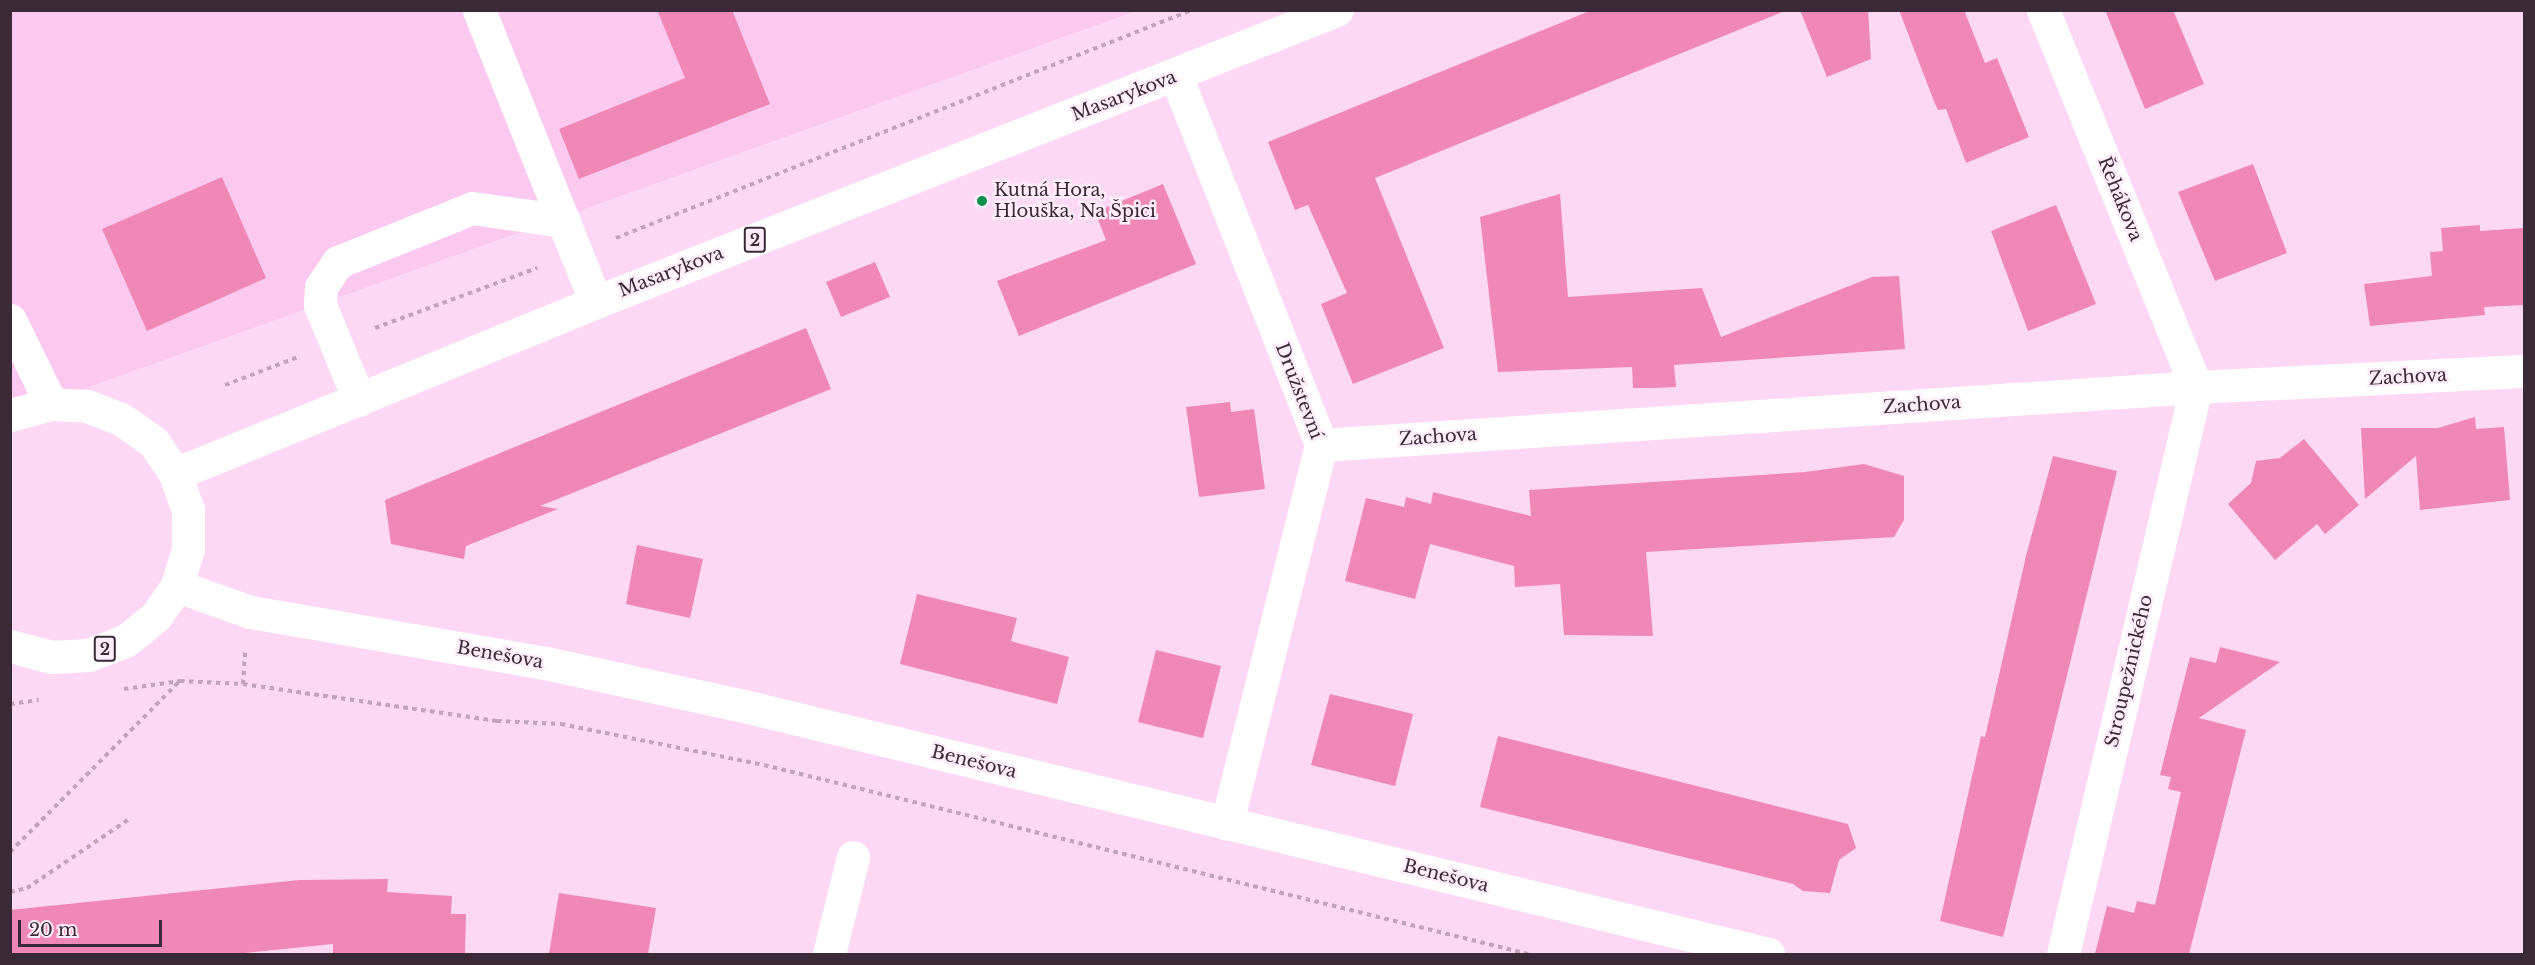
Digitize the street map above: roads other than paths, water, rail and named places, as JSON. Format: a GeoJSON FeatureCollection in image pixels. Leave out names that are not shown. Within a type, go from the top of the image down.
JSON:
{"type":"FeatureCollection","features":[{"type":"Feature","properties":{"kind":"street"},"geometry":{"type":"LineString","coordinates":[[479,10],[596,302]]}},
{"type":"Feature","properties":{"kind":"street","name":"Masarykova"},"geometry":{"type":"LineString","coordinates":[[175,474],[596,302],[1176,76],[1337,10]]}},
{"type":"Feature","properties":{"kind":"street","name":"Řehákova"},"geometry":{"type":"LineString","coordinates":[[2043,10],[2196,387]]}},
{"type":"Feature","properties":{"kind":"street","name":"Družstevní"},"geometry":{"type":"LineString","coordinates":[[1176,76],[1321,445],[1227,823]]}},
{"type":"Feature","properties":{"kind":"street"},"geometry":{"type":"LineString","coordinates":[[359,400],[320,305],[321,287],[338,262],[472,208],[564,221]]}},
{"type":"Feature","properties":{"kind":"street"},"geometry":{"type":"LineString","coordinates":[[10,320],[51,404]]}},
{"type":"Feature","properties":{"kind":"street","name":"Zachova"},"geometry":{"type":"LineString","coordinates":[[1321,445],[2196,387],[2524,371]]}},
{"type":"Feature","properties":{"kind":"street","name":"Stroupežnického"},"geometry":{"type":"LineString","coordinates":[[2063,954],[2196,387]]}},
{"type":"Feature","properties":{"kind":"street","name":"2"},"geometry":{"type":"LineString","coordinates":[[10,415],[51,404],[87,406],[121,419],[153,441],[175,474],[188,510],[188,549],[177,586],[148,623],[125,641],[89,656],[51,657],[10,646]]}},
{"type":"Feature","properties":{"kind":"street","name":"Benešova"},"geometry":{"type":"LineString","coordinates":[[177,586],[250,612],[545,663],[744,706],[1768,954]]}},
{"type":"Feature","properties":{"kind":"street"},"geometry":{"type":"LineString","coordinates":[[830,954],[853,857]]}},
{"type":"Feature","properties":{"kind":"place","name":"Kutná Hora, Hlouška, Na Špici"},"geometry":{"type":"Point","coordinates":[982,201]}}]}
